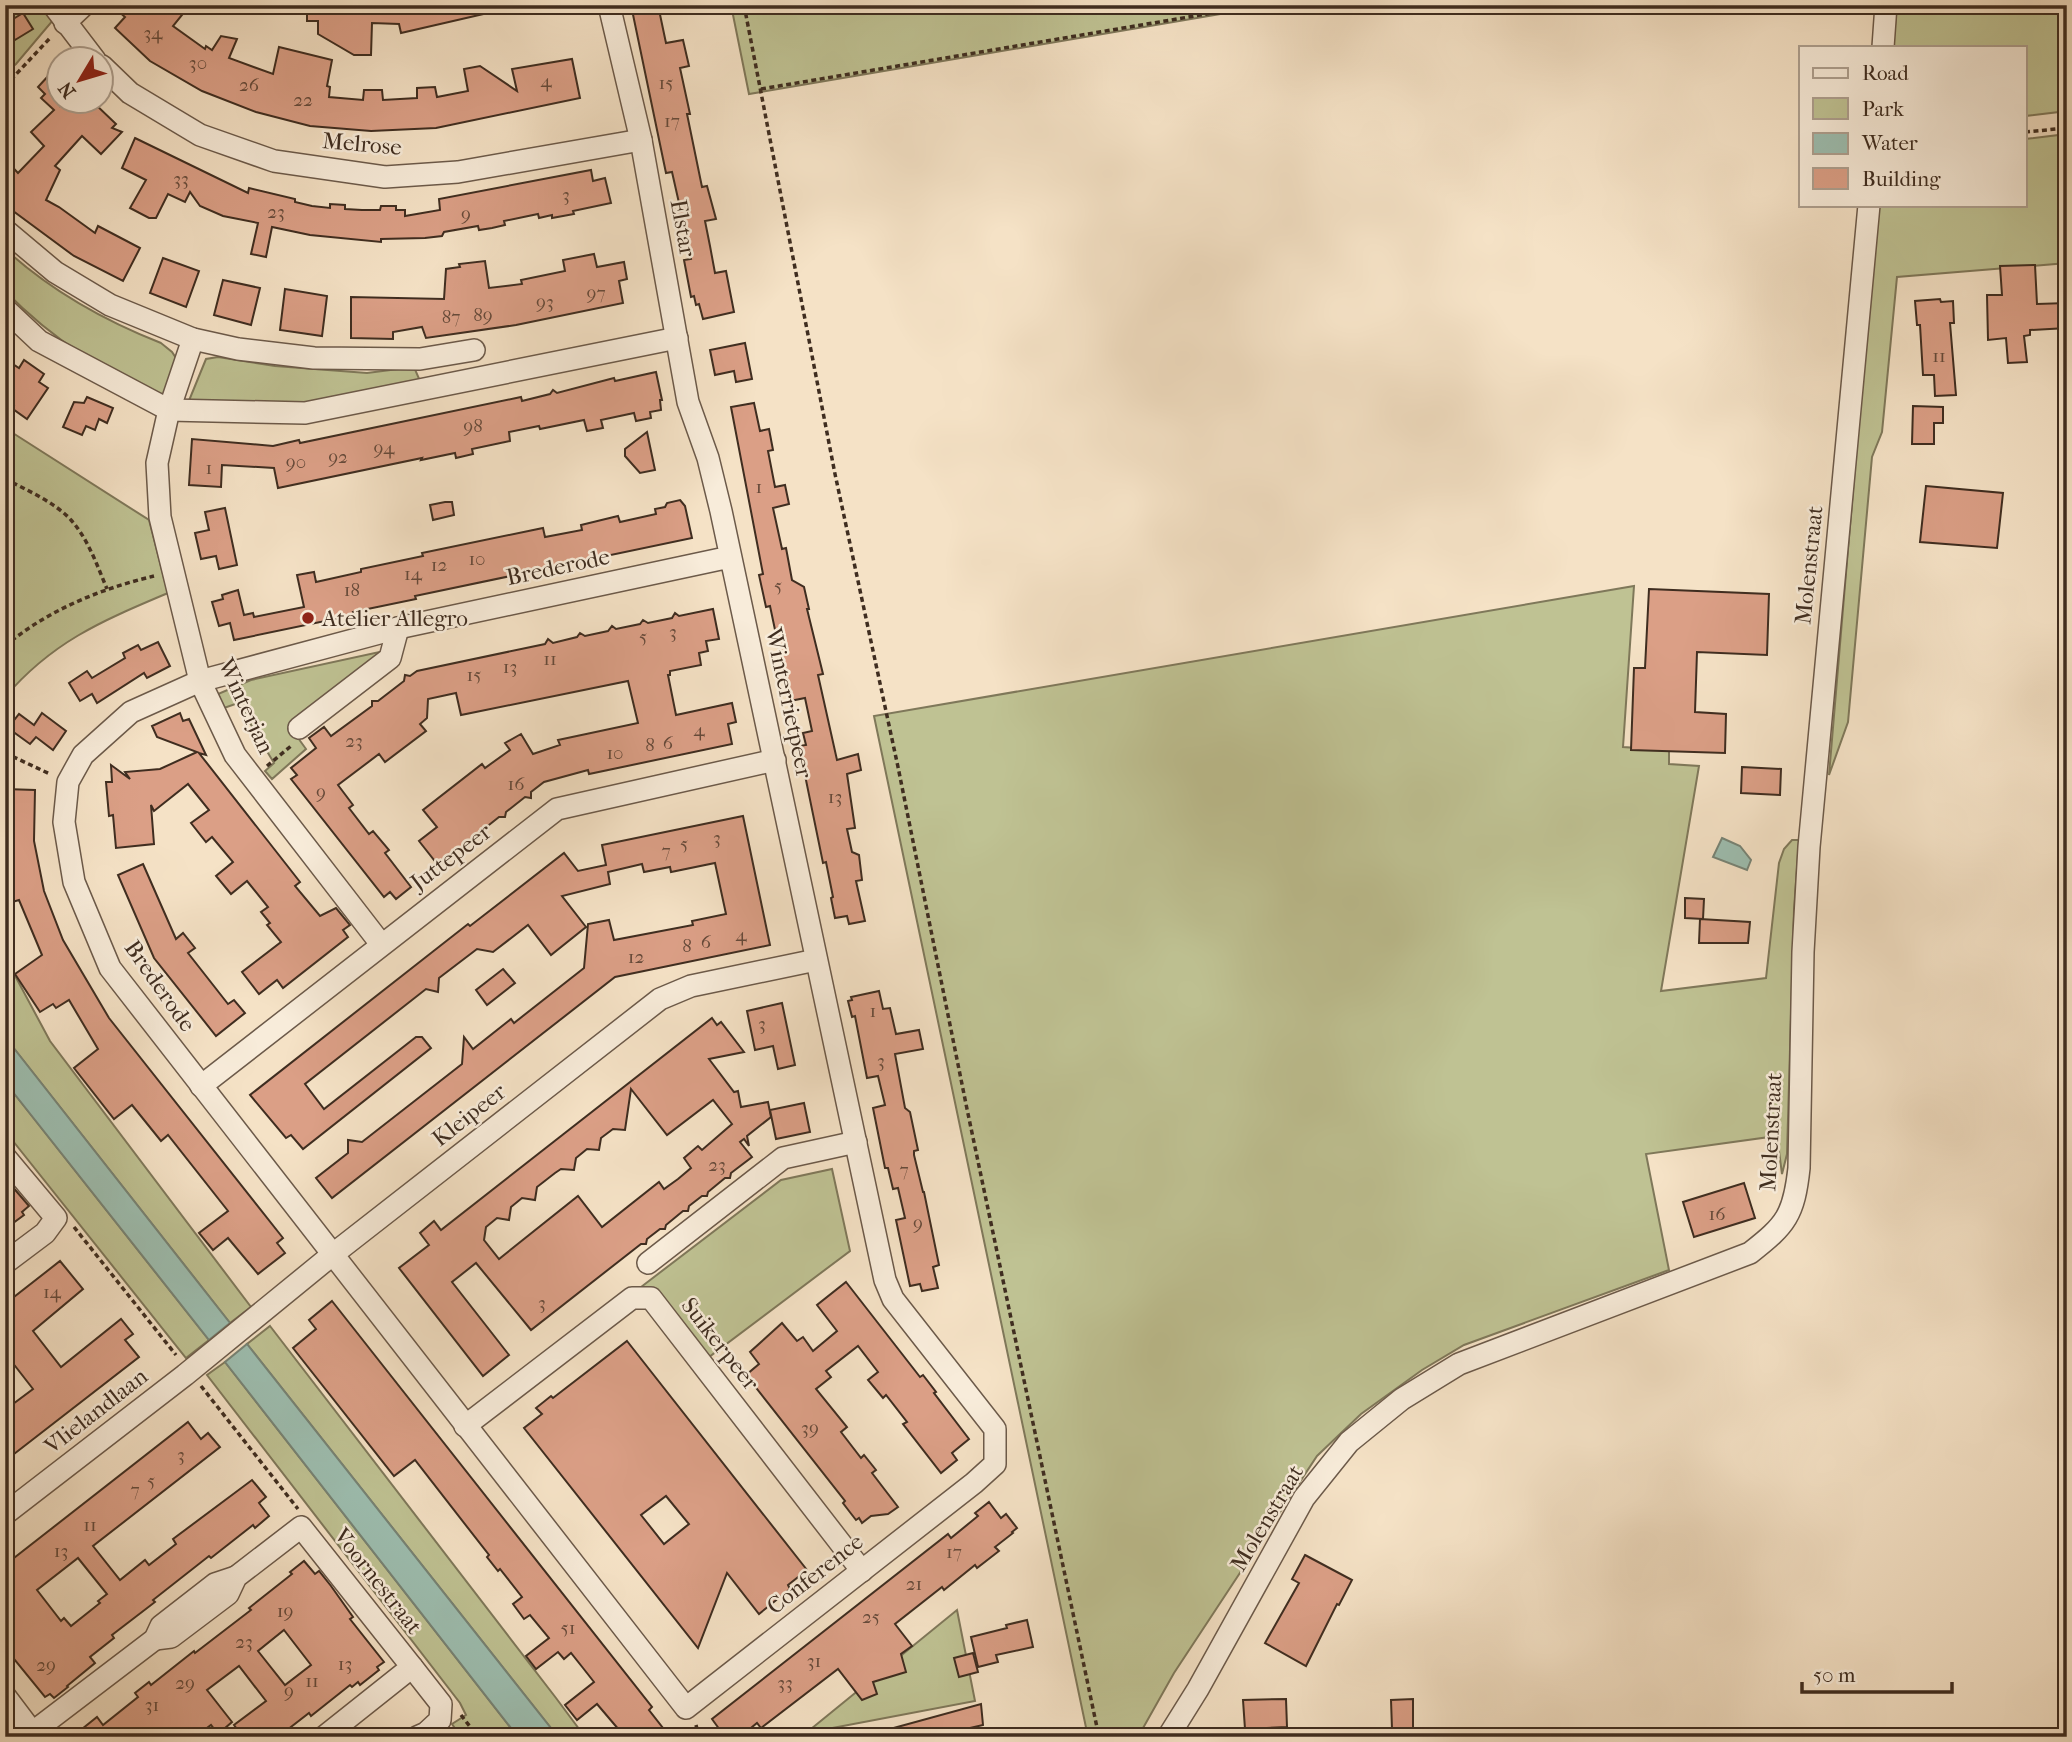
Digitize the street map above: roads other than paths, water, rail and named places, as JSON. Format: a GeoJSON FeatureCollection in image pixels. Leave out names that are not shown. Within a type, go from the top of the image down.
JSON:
{"type":"FeatureCollection","features":[{"type":"Feature","properties":{"kind":"street"},"geometry":{"type":"LineString","coordinates":[[84,5],[59,14],[84,46]]}},
{"type":"Feature","properties":{"kind":"street","name":"Elstar"},"geometry":{"type":"LineString","coordinates":[[610,5],[641,140],[688,402],[708,458]]}},
{"type":"Feature","properties":{"kind":"street"},"geometry":{"type":"LineString","coordinates":[[1883,46],[1886,5]]}},
{"type":"Feature","properties":{"kind":"street","name":"Melrose"},"geometry":{"type":"LineString","coordinates":[[116,80],[130,93],[200,135],[274,161],[385,177],[458,172],[641,140]]}},
{"type":"Feature","properties":{"kind":"street","name":"Molenstraat"},"geometry":{"type":"LineString","coordinates":[[1168,1737],[1198,1689],[1304,1498],[1349,1442],[1402,1399],[1459,1364],[1750,1254],[1778,1231],[1796,1200],[1809,847],[1869,206]]}},
{"type":"Feature","properties":{"kind":"street"},"geometry":{"type":"LineString","coordinates":[[5,230],[55,272],[110,305],[193,340],[238,349],[314,358],[411,360],[474,350]]}},
{"type":"Feature","properties":{"kind":"street"},"geometry":{"type":"LineString","coordinates":[[5,309],[39,341],[169,410],[305,413],[677,338]]}},
{"type":"Feature","properties":{"kind":"street"},"geometry":{"type":"LineString","coordinates":[[169,410],[193,340]]}},
{"type":"Feature","properties":{"kind":"street","name":"Winterjan"},"geometry":{"type":"LineString","coordinates":[[169,410],[157,463],[160,517],[201,681],[234,755],[381,944]]}},
{"type":"Feature","properties":{"kind":"street","name":"Winterrietpeer"},"geometry":{"type":"LineString","coordinates":[[708,458],[816,960]]}},
{"type":"Feature","properties":{"kind":"street","name":"Brederode"},"geometry":{"type":"LineString","coordinates":[[332,1255],[110,968],[74,882],[64,822],[68,782],[83,755],[131,712],[201,681],[398,628],[730,557]]}},
{"type":"Feature","properties":{"kind":"street"},"geometry":{"type":"LineString","coordinates":[[299,728],[390,658],[398,628]]}},
{"type":"Feature","properties":{"kind":"street","name":"Juttepeer"},"geometry":{"type":"LineString","coordinates":[[201,1086],[557,809],[775,760]]}},
{"type":"Feature","properties":{"kind":"street","name":"Conference"},"geometry":{"type":"LineString","coordinates":[[332,1255],[686,1708],[995,1464],[995,1429],[893,1299],[885,1280],[816,960]]}},
{"type":"Feature","properties":{"kind":"street","name":"Kleipeer"},"geometry":{"type":"LineString","coordinates":[[187,1373],[332,1255],[660,999],[691,986],[816,960]]}},
{"type":"Feature","properties":{"kind":"street"},"geometry":{"type":"LineString","coordinates":[[649,1263],[783,1158],[856,1142]]}},
{"type":"Feature","properties":{"kind":"street"},"geometry":{"type":"LineString","coordinates":[[5,1157],[56,1219],[45,1233],[5,1263]]}},
{"type":"Feature","properties":{"kind":"street","name":"Suikerpeer"},"geometry":{"type":"LineString","coordinates":[[465,1426],[632,1298],[651,1298],[862,1571]]}},
{"type":"Feature","properties":{"kind":"street","name":"Vlielandlaan"},"geometry":{"type":"LineString","coordinates":[[5,1514],[187,1373]]}},
{"type":"Feature","properties":{"kind":"street","name":"Voornestraat"},"geometry":{"type":"LineString","coordinates":[[34,1734],[155,1639],[171,1637],[228,1594],[236,1577],[302,1527],[442,1704],[440,1720],[426,1733],[417,1737]]}},
{"type":"Feature","properties":{"kind":"street","name":"Voornestraat"},"geometry":{"type":"LineString","coordinates":[[324,1737],[412,1667]]}},
{"type":"Feature","properties":{"kind":"street"},"geometry":{"type":"LineString","coordinates":[[5,1696],[34,1734]]}},
{"type":"Feature","properties":{"kind":"water"},"geometry":{"type":"Polygon","coordinates":[[[1722,838],[1740,846],[1751,860],[1747,870],[1713,857],[1722,838]]]}},
{"type":"Feature","properties":{"kind":"water"},"geometry":{"type":"Polygon","coordinates":[[[5,1037],[230,1323],[209,1340],[5,1082],[5,1037]]]}},
{"type":"Feature","properties":{"kind":"water"},"geometry":{"type":"Polygon","coordinates":[[[247,1344],[558,1737],[518,1737],[225,1362],[247,1344]]]}},
{"type":"Feature","properties":{"kind":"place","name":"Atelier Allegro"},"geometry":{"type":"Point","coordinates":[308,618]}}]}
